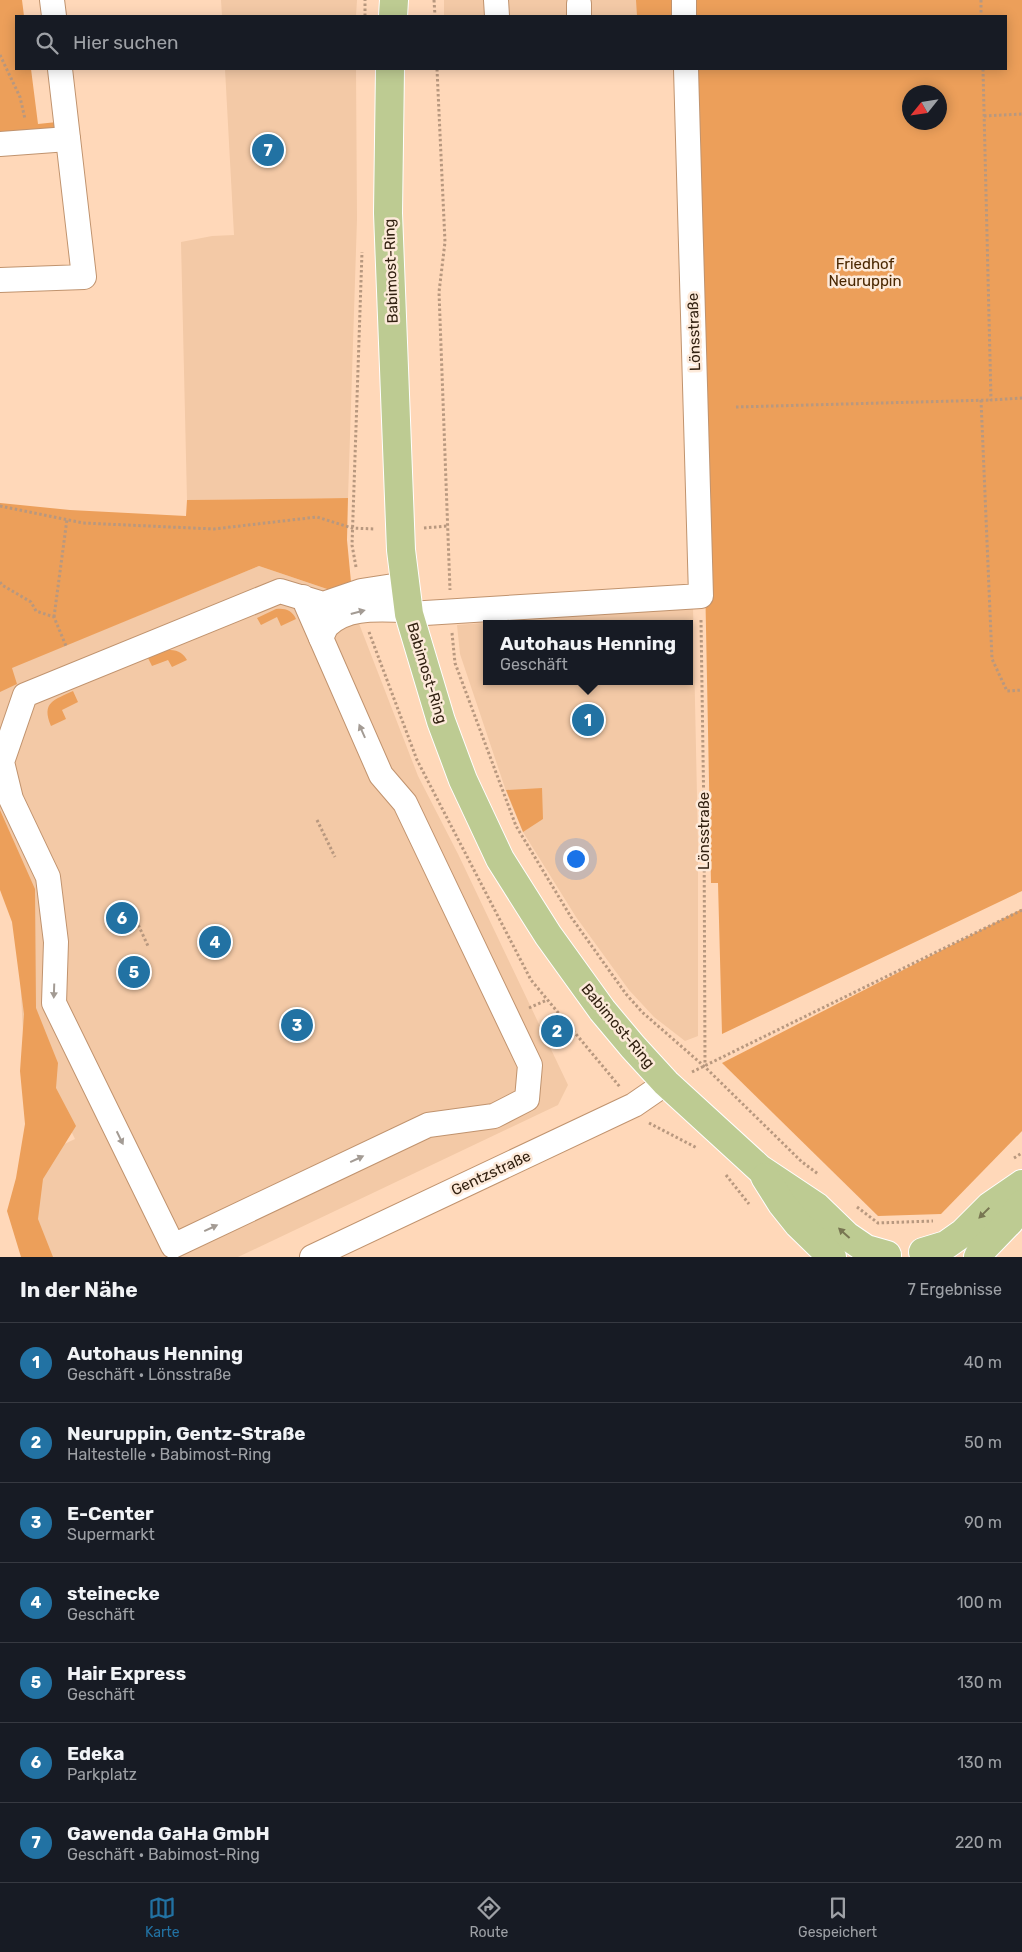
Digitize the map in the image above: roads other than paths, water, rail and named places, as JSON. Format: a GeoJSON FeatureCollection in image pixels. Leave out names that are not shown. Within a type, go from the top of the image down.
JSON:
{"type":"FeatureCollection","features":[{"type":"Feature","properties":{"kind":"main road"},"geometry":{"type":"LineString","coordinates":[[393,15],[394,0]]}},
{"type":"Feature","properties":{"kind":"main road","name":"Babimost-Ring"},"geometry":{"type":"LineString","coordinates":[[390,70],[388,213],[401,550],[408,603],[442,721],[463,780],[500,859],[548,935],[602,1010],[666,1083],[760,1169],[817,1207],[847,1236],[866,1249],[885,1256]]}},
{"type":"Feature","properties":{"kind":"main road","name":"Babimost-Ring"},"geometry":{"type":"LineString","coordinates":[[760,1169],[782,1204],[798,1224],[832,1257]]}},
{"type":"Feature","properties":{"kind":"main road"},"geometry":{"type":"LineString","coordinates":[[885,1256],[910,1250],[929,1254],[946,1245],[963,1233],[990,1206],[1014,1173]]}},
{"type":"Feature","properties":{"kind":"main road"},"geometry":{"type":"LineString","coordinates":[[978,1257],[981,1251],[1010,1221],[1022,1204]]}},
{"type":"Feature","properties":{"kind":"street"},"geometry":{"type":"LineString","coordinates":[[52,0],[54,15]]}},
{"type":"Feature","properties":{"kind":"street"},"geometry":{"type":"LineString","coordinates":[[496,0],[497,15]]}},
{"type":"Feature","properties":{"kind":"street"},"geometry":{"type":"LineString","coordinates":[[684,0],[684,15]]}},
{"type":"Feature","properties":{"kind":"street"},"geometry":{"type":"LineString","coordinates":[[0,280],[84,276],[60,70]]}},
{"type":"Feature","properties":{"kind":"street","name":"Lönsstraße"},"geometry":{"type":"LineString","coordinates":[[408,603],[450,612],[701,596],[686,70]]}},
{"type":"Feature","properties":{"kind":"street"},"geometry":{"type":"LineString","coordinates":[[0,144],[68,139]]}},
{"type":"Feature","properties":{"kind":"street"},"geometry":{"type":"LineString","coordinates":[[303,598],[381,775],[405,803],[530,1065],[526,1099],[494,1116],[428,1125],[173,1246],[54,1003],[56,942],[48,877],[11,799],[2,762],[25,695],[280,591],[323,604],[362,600],[408,603]]}},
{"type":"Feature","properties":{"kind":"street"},"geometry":{"type":"LineString","coordinates":[[321,638],[327,626],[362,600]]}},
{"type":"Feature","properties":{"kind":"street","name":"Gentzstraße"},"geometry":{"type":"LineString","coordinates":[[312,1257],[634,1105],[666,1083]]}},
{"type":"Feature","properties":{"kind":"place","name":"Gawenda GaHa GmbH"},"geometry":{"type":"Point","coordinates":[268,150]}},
{"type":"Feature","properties":{"kind":"place","name":"Autohaus Henning"},"geometry":{"type":"Point","coordinates":[588,720]}},
{"type":"Feature","properties":{"kind":"place","name":"Edeka"},"geometry":{"type":"Point","coordinates":[122,918]}},
{"type":"Feature","properties":{"kind":"place","name":"steinecke"},"geometry":{"type":"Point","coordinates":[215,942]}},
{"type":"Feature","properties":{"kind":"place","name":"Hair Express"},"geometry":{"type":"Point","coordinates":[134,972]}},
{"type":"Feature","properties":{"kind":"place","name":"E-Center"},"geometry":{"type":"Point","coordinates":[297,1025]}},
{"type":"Feature","properties":{"kind":"place","name":"Neuruppin, Gentz-Straße"},"geometry":{"type":"Point","coordinates":[557,1031]}},
{"type":"Feature","properties":{"kind":"park label","name":"Friedhof Neuruppin"},"geometry":{"type":"Point","coordinates":[865,272]}}]}
